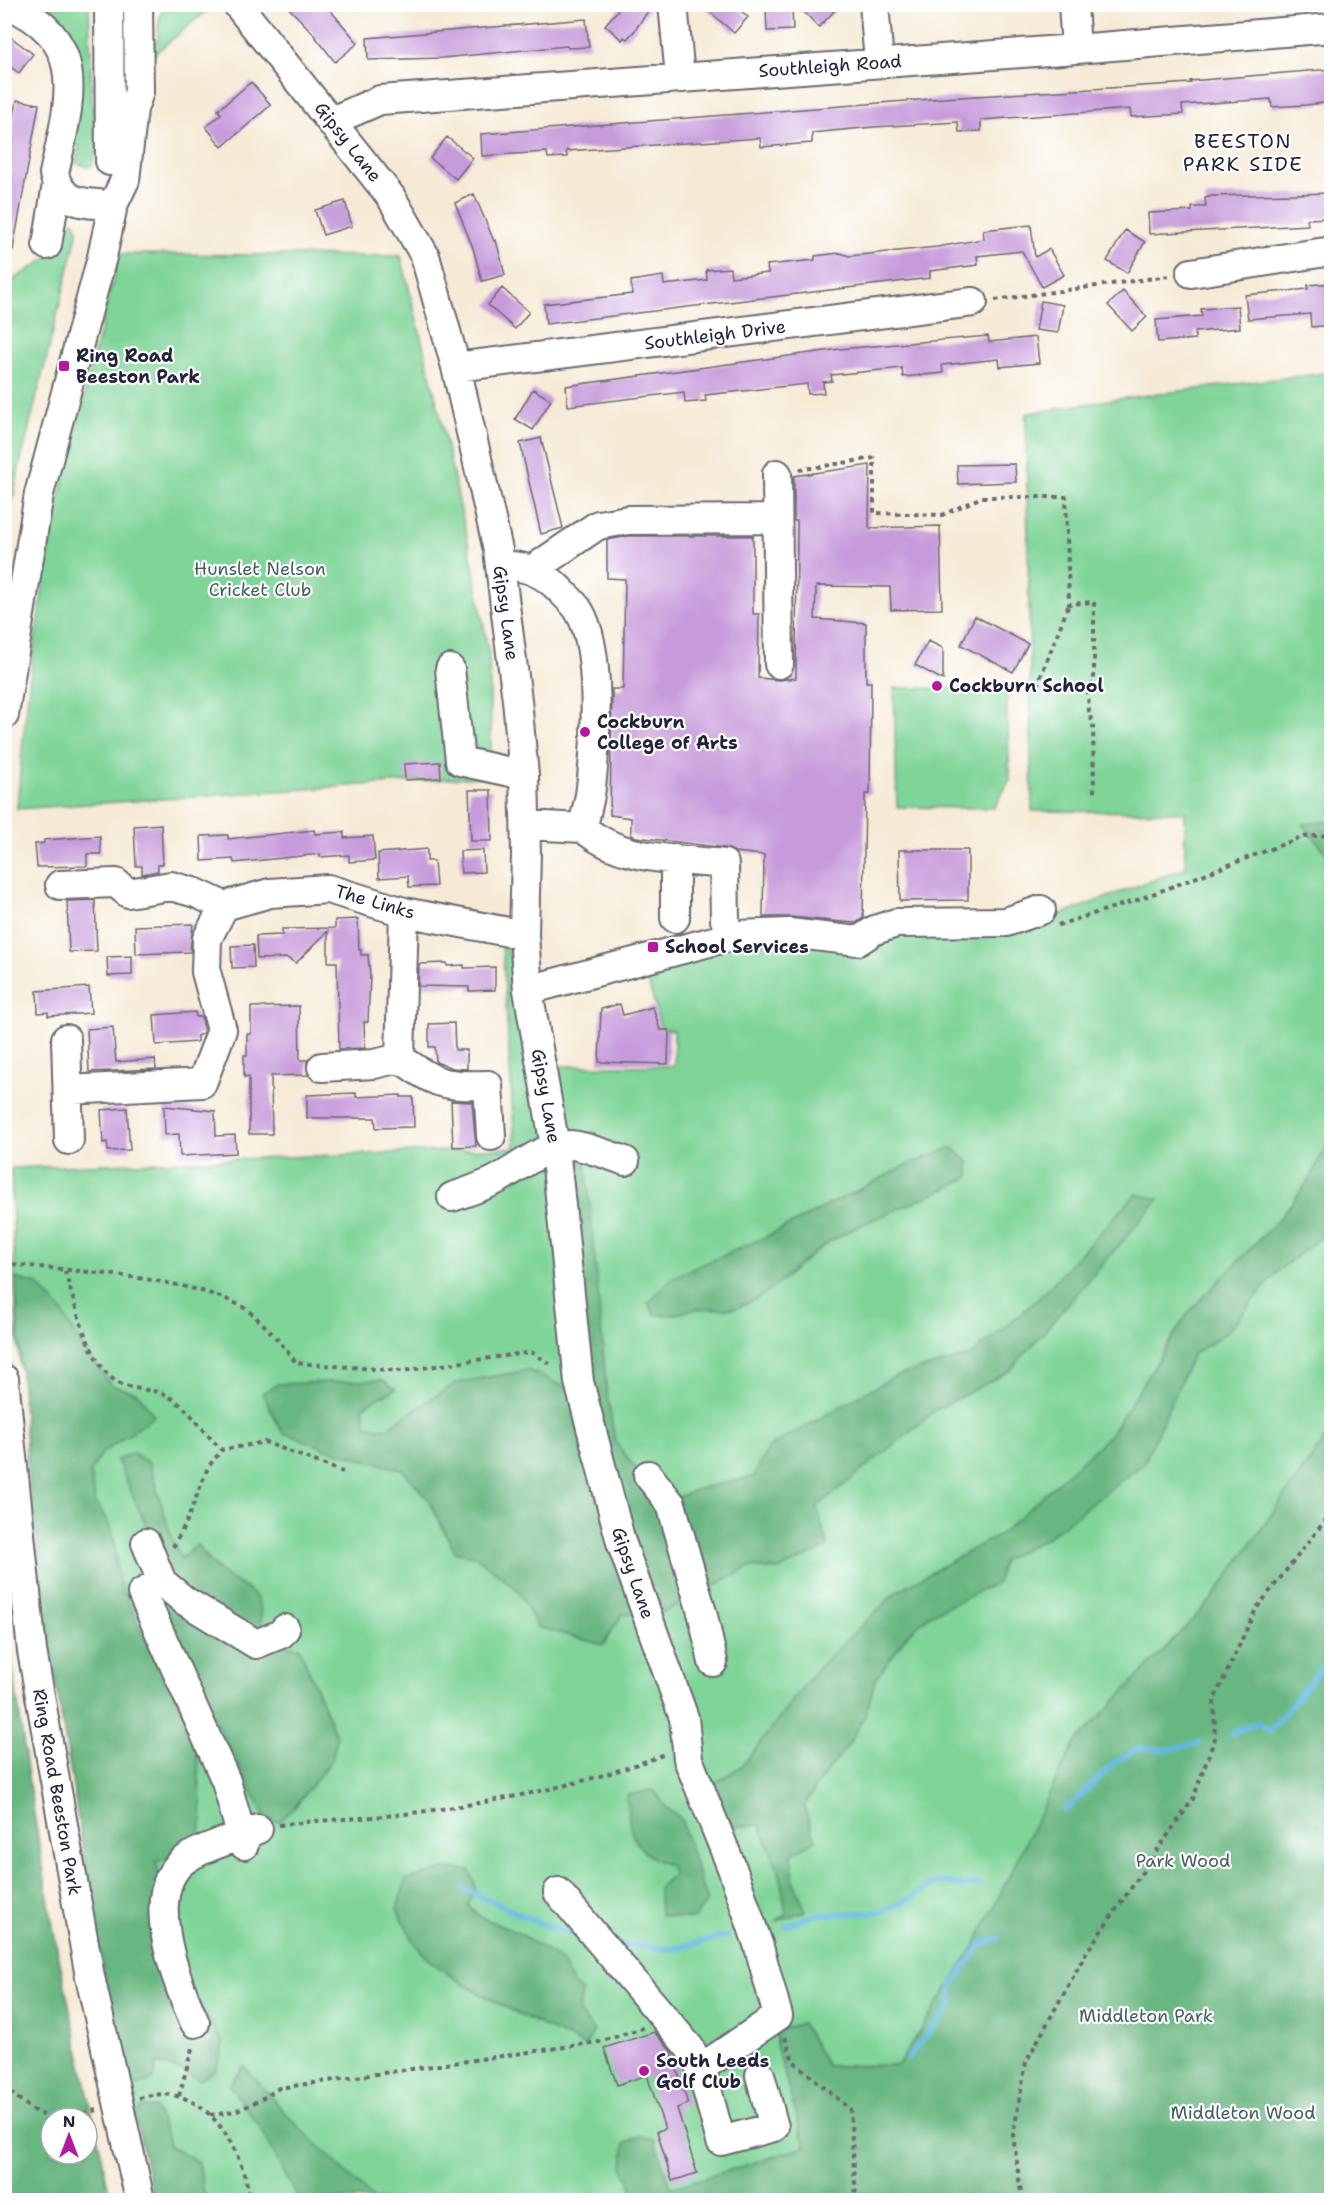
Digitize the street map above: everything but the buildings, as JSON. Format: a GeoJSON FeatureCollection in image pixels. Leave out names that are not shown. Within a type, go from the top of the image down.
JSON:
{"type":"FeatureCollection","features":[{"type":"Feature","properties":{"kind":"street"},"geometry":{"type":"LineString","coordinates":[[7,4],[31,15],[57,40],[67,65],[70,92],[54,174],[57,184],[64,196],[80,202],[113,205]]}},
{"type":"Feature","properties":{"kind":"street"},"geometry":{"type":"LineString","coordinates":[[109,4],[112,150],[109,174],[113,205]]}},
{"type":"Feature","properties":{"kind":"street"},"geometry":{"type":"LineString","coordinates":[[4,715],[39,494],[102,257],[113,205],[125,180],[133,109],[139,92],[138,4]]}},
{"type":"Feature","properties":{"kind":"street","name":"Gipsy Lane"},"geometry":{"type":"LineString","coordinates":[[237,4],[391,197],[425,256],[456,367],[500,566],[524,775],[526,825],[524,935],[528,990],[555,1150],[579,1382],[621,1542],[684,1718],[688,1759],[732,1868],[759,1947],[778,2016]]}},
{"type":"Feature","properties":{"kind":"street"},"geometry":{"type":"LineString","coordinates":[[674,4],[680,77]]}},
{"type":"Feature","properties":{"kind":"street"},"geometry":{"type":"LineString","coordinates":[[874,4],[879,62]]}},
{"type":"Feature","properties":{"kind":"street"},"geometry":{"type":"LineString","coordinates":[[1073,4],[1076,49]]}},
{"type":"Feature","properties":{"kind":"street","name":"Southleigh Road"},"geometry":{"type":"LineString","coordinates":[[332,121],[380,100],[1332,28]]}},
{"type":"Feature","properties":{"kind":"street"},"geometry":{"type":"LineString","coordinates":[[46,245],[57,184]]}},
{"type":"Feature","properties":{"kind":"street"},"geometry":{"type":"LineString","coordinates":[[1191,273],[1332,251]]}},
{"type":"Feature","properties":{"kind":"street","name":"Southleigh Drive"},"geometry":{"type":"LineString","coordinates":[[456,367],[974,302]]}},
{"type":"Feature","properties":{"kind":"street"},"geometry":{"type":"LineString","coordinates":[[777,474],[779,664]]}},
{"type":"Feature","properties":{"kind":"street"},"geometry":{"type":"LineString","coordinates":[[532,570],[598,525],[628,520],[777,519]]}},
{"type":"Feature","properties":{"kind":"street"},"geometry":{"type":"LineString","coordinates":[[500,566],[516,565],[532,570],[554,583],[579,612],[592,648],[595,740],[591,790],[583,828]]}},
{"type":"Feature","properties":{"kind":"street"},"geometry":{"type":"LineString","coordinates":[[450,669],[460,761],[524,775]]}},
{"type":"Feature","properties":{"kind":"street"},"geometry":{"type":"LineString","coordinates":[[526,825],[583,828],[597,840],[615,849],[724,864],[725,920]]}},
{"type":"Feature","properties":{"kind":"street"},"geometry":{"type":"LineString","coordinates":[[675,859],[675,918]]}},
{"type":"Feature","properties":{"kind":"street"},"geometry":{"type":"LineString","coordinates":[[60,885],[123,895],[171,886],[196,893],[224,906],[207,939],[206,972],[222,1030],[201,1083],[68,1090]]}},
{"type":"Feature","properties":{"kind":"street","name":"The Links"},"geometry":{"type":"LineString","coordinates":[[224,906],[270,892],[328,889],[404,912],[524,935]]}},
{"type":"Feature","properties":{"kind":"street"},"geometry":{"type":"LineString","coordinates":[[398,1065],[404,912]]}},
{"type":"Feature","properties":{"kind":"street"},"geometry":{"type":"LineString","coordinates":[[528,990],[736,935],[789,933],[858,941],[875,930],[896,923],[1006,922],[1044,919]]}},
{"type":"Feature","properties":{"kind":"street"},"geometry":{"type":"LineString","coordinates":[[66,1039],[69,1140]]}},
{"type":"Feature","properties":{"kind":"street"},"geometry":{"type":"LineString","coordinates":[[322,1067],[398,1065],[443,1084],[488,1085],[491,1136]]}},
{"type":"Feature","properties":{"kind":"street"},"geometry":{"type":"LineString","coordinates":[[452,1197],[496,1180],[544,1150],[555,1150],[562,1146],[575,1145],[625,1161]]}},
{"type":"Feature","properties":{"kind":"street","name":"Ring Road Beeston Park"},"geometry":{"type":"LineString","coordinates":[[4,1378],[32,1651],[90,1977],[140,2200]]}},
{"type":"Feature","properties":{"kind":"street"},"geometry":{"type":"LineString","coordinates":[[648,1475],[670,1504],[703,1616],[713,1662]]}},
{"type":"Feature","properties":{"kind":"street"},"geometry":{"type":"LineString","coordinates":[[154,1562],[185,1601],[256,1644],[281,1634],[285,1629]]}},
{"type":"Feature","properties":{"kind":"street"},"geometry":{"type":"LineString","coordinates":[[154,1562],[142,1593],[226,1780],[248,1837],[188,1857],[172,1873],[167,1885],[164,1915],[168,1947],[178,1985],[195,2023]]}},
{"type":"Feature","properties":{"kind":"street"},"geometry":{"type":"LineString","coordinates":[[558,1892],[689,2047],[700,2068],[721,2141],[774,2127],[760,2075]]}},
{"type":"Feature","properties":{"kind":"street"},"geometry":{"type":"LineString","coordinates":[[700,2068],[778,2016]]}},
{"type":"Feature","properties":{"kind":"path"},"geometry":{"type":"LineString","coordinates":[[974,302],[1191,273]]}},
{"type":"Feature","properties":{"kind":"path"},"geometry":{"type":"LineString","coordinates":[[777,474],[874,458],[874,513],[942,515],[982,497],[1066,497],[1069,604],[1037,686]]}},
{"type":"Feature","properties":{"kind":"path"},"geometry":{"type":"LineString","coordinates":[[1069,604],[1094,602],[1094,682],[1088,689],[1089,715],[1093,722],[1094,792]]}},
{"type":"Feature","properties":{"kind":"path"},"geometry":{"type":"LineString","coordinates":[[1044,919],[1137,900],[1302,837],[1332,835]]}},
{"type":"Feature","properties":{"kind":"path"},"geometry":{"type":"LineString","coordinates":[[4,1263],[177,1285],[240,1305],[284,1345],[296,1364],[402,1371],[531,1352],[579,1382]]}},
{"type":"Feature","properties":{"kind":"path"},"geometry":{"type":"LineString","coordinates":[[65,1271],[83,1329],[100,1363],[111,1376],[117,1382],[166,1395],[188,1413],[222,1450]]}},
{"type":"Feature","properties":{"kind":"path"},"geometry":{"type":"LineString","coordinates":[[154,1562],[178,1543],[208,1467],[222,1450],[265,1442],[343,1472]]}},
{"type":"Feature","properties":{"kind":"path"},"geometry":{"type":"LineString","coordinates":[[1022,2200],[1013,2135],[1026,2062],[1086,1953],[1193,1799],[1215,1738],[1214,1700],[1256,1609],[1332,1512]]}},
{"type":"Feature","properties":{"kind":"path"},"geometry":{"type":"LineString","coordinates":[[248,1837],[303,1822],[412,1813],[590,1780],[687,1745]]}},
{"type":"Feature","properties":{"kind":"path"},"geometry":{"type":"LineString","coordinates":[[778,2016],[793,2061],[850,2109],[856,2200]]}},
{"type":"Feature","properties":{"kind":"path"},"geometry":{"type":"LineString","coordinates":[[210,2115],[230,2114],[250,2107],[279,2088],[599,2042],[666,2021]]}},
{"type":"Feature","properties":{"kind":"path"},"geometry":{"type":"LineString","coordinates":[[179,2096],[191,2056],[195,2023]]}},
{"type":"Feature","properties":{"kind":"green space"},"geometry":{"type":"Polygon","coordinates":[[[36,5],[89,5],[92,100],[97,150],[92,165],[87,167],[76,163],[79,146],[71,144],[67,33],[49,12],[36,5]]]}},
{"type":"Feature","properties":{"kind":"green space"},"geometry":{"type":"Polygon","coordinates":[[[167,5],[206,5],[210,8],[152,56],[153,42],[158,41],[160,18],[167,5]]]}},
{"type":"Feature","properties":{"kind":"green space"},"geometry":{"type":"Polygon","coordinates":[[[61,222],[75,222],[78,231],[19,468],[5,537],[5,285],[49,257],[61,222]]]}},
{"type":"Feature","properties":{"kind":"green space","name":"Hunslet Nelson Cricket Club"},"geometry":{"type":"Polygon","coordinates":[[[119,254],[401,256],[440,415],[472,560],[489,655],[492,776],[17,809],[30,676],[50,544],[119,254]]]}},
{"type":"Feature","properties":{"kind":"green space","name":"South Leeds Golf Club"},"geometry":{"type":"Polygon","coordinates":[[[1331,372],[1331,2200],[154,2200],[108,2000],[50,1646],[17,1337],[11,1168],[515,1148],[502,943],[507,947],[512,961],[515,1000],[520,1019],[549,1066],[674,1066],[674,1030],[661,1028],[640,952],[1025,928],[1185,868],[1185,812],[1032,811],[1026,414],[1109,400],[1331,372]]]}},
{"type":"Feature","properties":{"kind":"green space"},"geometry":{"type":"Polygon","coordinates":[[[894,688],[1006,689],[1010,779],[994,808],[897,807],[894,688]]]}},
{"type":"Feature","properties":{"kind":"green space"},"geometry":{"type":"Polygon","coordinates":[[[1332,821],[1331,859],[1303,824],[1332,821]]]}},
{"type":"Feature","properties":{"kind":"green space"},"geometry":{"type":"Polygon","coordinates":[[[1331,1138],[1331,1216],[1320,1238],[1279,1270],[1226,1333],[1193,1354],[1144,1463],[1048,1537],[1003,1560],[997,1583],[930,1615],[908,1634],[875,1680],[866,1714],[849,1744],[821,1779],[804,1807],[816,1840],[792,1854],[793,1880],[806,1911],[776,1921],[786,1914],[780,1875],[760,1825],[732,1827],[724,1822],[713,1784],[743,1765],[817,1669],[896,1592],[1003,1532],[1110,1435],[1188,1313],[1279,1219],[1307,1183],[1331,1138]]]}},
{"type":"Feature","properties":{"kind":"green space"},"geometry":{"type":"Polygon","coordinates":[[[952,1147],[969,1162],[969,1177],[836,1238],[753,1301],[734,1308],[698,1309],[665,1315],[654,1314],[648,1303],[672,1278],[770,1235],[903,1167],[952,1147]]]}},
{"type":"Feature","properties":{"kind":"green space"},"geometry":{"type":"Polygon","coordinates":[[[566,1159],[586,1161],[607,1394],[615,1441],[661,1503],[705,1487],[753,1477],[769,1447],[895,1376],[970,1356],[1039,1298],[1136,1194],[1159,1199],[1010,1371],[936,1410],[817,1507],[828,1547],[779,1570],[750,1567],[663,1612],[622,1615],[603,1645],[537,1627],[518,1590],[476,1557],[455,1552],[428,1499],[403,1470],[329,1450],[282,1432],[262,1393],[278,1384],[383,1380],[396,1389],[363,1406],[366,1425],[385,1429],[456,1383],[528,1370],[570,1389],[566,1159]]]}},
{"type":"Feature","properties":{"kind":"green space"},"geometry":{"type":"Polygon","coordinates":[[[15,1278],[37,1284],[62,1311],[77,1339],[111,1385],[138,1393],[154,1416],[101,1454],[90,1473],[95,1500],[113,1532],[118,1579],[145,1640],[172,1686],[196,1741],[202,1818],[198,1850],[156,1862],[167,1901],[165,1950],[224,2043],[216,2069],[200,2080],[184,2071],[157,2063],[154,2079],[138,2086],[123,2067],[108,2000],[50,1646],[28,1477],[15,1278]]]}},
{"type":"Feature","properties":{"kind":"green space","name":"Park Wood"},"geometry":{"type":"Polygon","coordinates":[[[1331,1430],[1331,2200],[638,2200],[623,2169],[625,2143],[639,2136],[654,2139],[671,2188],[805,2147],[776,2045],[776,2031],[802,2023],[827,2066],[898,2065],[975,1945],[1074,1744],[1212,1599],[1331,1430]]]}},
{"type":"Feature","properties":{"kind":"green space"},"geometry":{"type":"Polygon","coordinates":[[[133,1453],[149,1463],[172,1539],[181,1558],[197,1545],[219,1571],[254,1595],[260,1608],[261,1632],[277,1645],[299,1647],[337,1738],[332,1760],[294,1808],[279,1822],[266,1818],[213,1717],[161,1599],[158,1552],[117,1460],[133,1453]]]}},
{"type":"Feature","properties":{"kind":"green space"},"geometry":{"type":"Polygon","coordinates":[[[5,1607],[29,1784],[56,1944],[91,2106],[39,2106],[39,2166],[99,2166],[99,2144],[111,2200],[10,2200],[5,2185],[5,1607]]]}},
{"type":"Feature","properties":{"kind":"green space"},"geometry":{"type":"Polygon","coordinates":[[[654,1790],[666,1807],[681,1819],[707,1902],[693,1919],[660,1915],[659,1888],[674,1874],[669,1865],[647,1854],[634,1839],[628,1819],[627,1795],[654,1790]]]}},
{"type":"Feature","properties":{"kind":"green space"},"geometry":{"type":"Polygon","coordinates":[[[445,1869],[470,1870],[476,1889],[468,1905],[479,1916],[522,1935],[561,1960],[573,1984],[582,1991],[579,2013],[594,2030],[585,2046],[470,1988],[430,1960],[417,1946],[397,1909],[406,1879],[445,1869]]]}},
{"type":"Feature","properties":{"kind":"green space"},"geometry":{"type":"Polygon","coordinates":[[[244,2066],[287,2115],[374,2200],[295,2200],[296,2195],[260,2127],[229,2085],[244,2066]]]}},
{"type":"Feature","properties":{"kind":"green space"},"geometry":{"type":"Polygon","coordinates":[[[142,2107],[156,2108],[170,2146],[199,2162],[205,2200],[154,2200],[135,2117],[142,2107]]]}},
{"type":"Feature","properties":{"kind":"waterway"},"geometry":{"type":"LineString","coordinates":[[1232,1734],[1257,1722],[1270,1731],[1332,1655]]}},
{"type":"Feature","properties":{"kind":"waterway"},"geometry":{"type":"LineString","coordinates":[[1065,1811],[1113,1764],[1139,1748],[1167,1750],[1199,1743]]}},
{"type":"Feature","properties":{"kind":"waterway"},"geometry":{"type":"LineString","coordinates":[[786,1926],[815,1915],[881,1912],[907,1900],[928,1886],[944,1882],[962,1886],[978,1884]]}},
{"type":"Feature","properties":{"kind":"waterway"},"geometry":{"type":"LineString","coordinates":[[465,1889],[539,1923],[581,1936]]}},
{"type":"Feature","properties":{"kind":"waterway"},"geometry":{"type":"LineString","coordinates":[[614,1944],[672,1949],[727,1936]]}},
{"type":"Feature","properties":{"kind":"waterway"},"geometry":{"type":"LineString","coordinates":[[908,2058],[950,2007],[952,1985],[981,1944],[999,1938]]}},
{"type":"Feature","properties":{"kind":"place","name":"Ring Road Beeston Park"},"geometry":{"type":"Point","coordinates":[64,366]}},
{"type":"Feature","properties":{"kind":"place","name":"Cockburn School"},"geometry":{"type":"Point","coordinates":[937,686]}},
{"type":"Feature","properties":{"kind":"place","name":"Cockburn College of Arts"},"geometry":{"type":"Point","coordinates":[585,732]}},
{"type":"Feature","properties":{"kind":"place","name":"School Services"},"geometry":{"type":"Point","coordinates":[653,947]}},
{"type":"Feature","properties":{"kind":"place","name":"South Leeds Golf Club"},"geometry":{"type":"Point","coordinates":[644,2071]}},
{"type":"Feature","properties":{"kind":"district","name":"BEESTON PARK SIDE"},"geometry":{"type":"Point","coordinates":[1243,152]}},
{"type":"Feature","properties":{"kind":"park label","name":"Middleton Park"},"geometry":{"type":"Point","coordinates":[1146,2016]}},
{"type":"Feature","properties":{"kind":"park label","name":"Middleton Wood"},"geometry":{"type":"Point","coordinates":[1243,2113]}}]}
